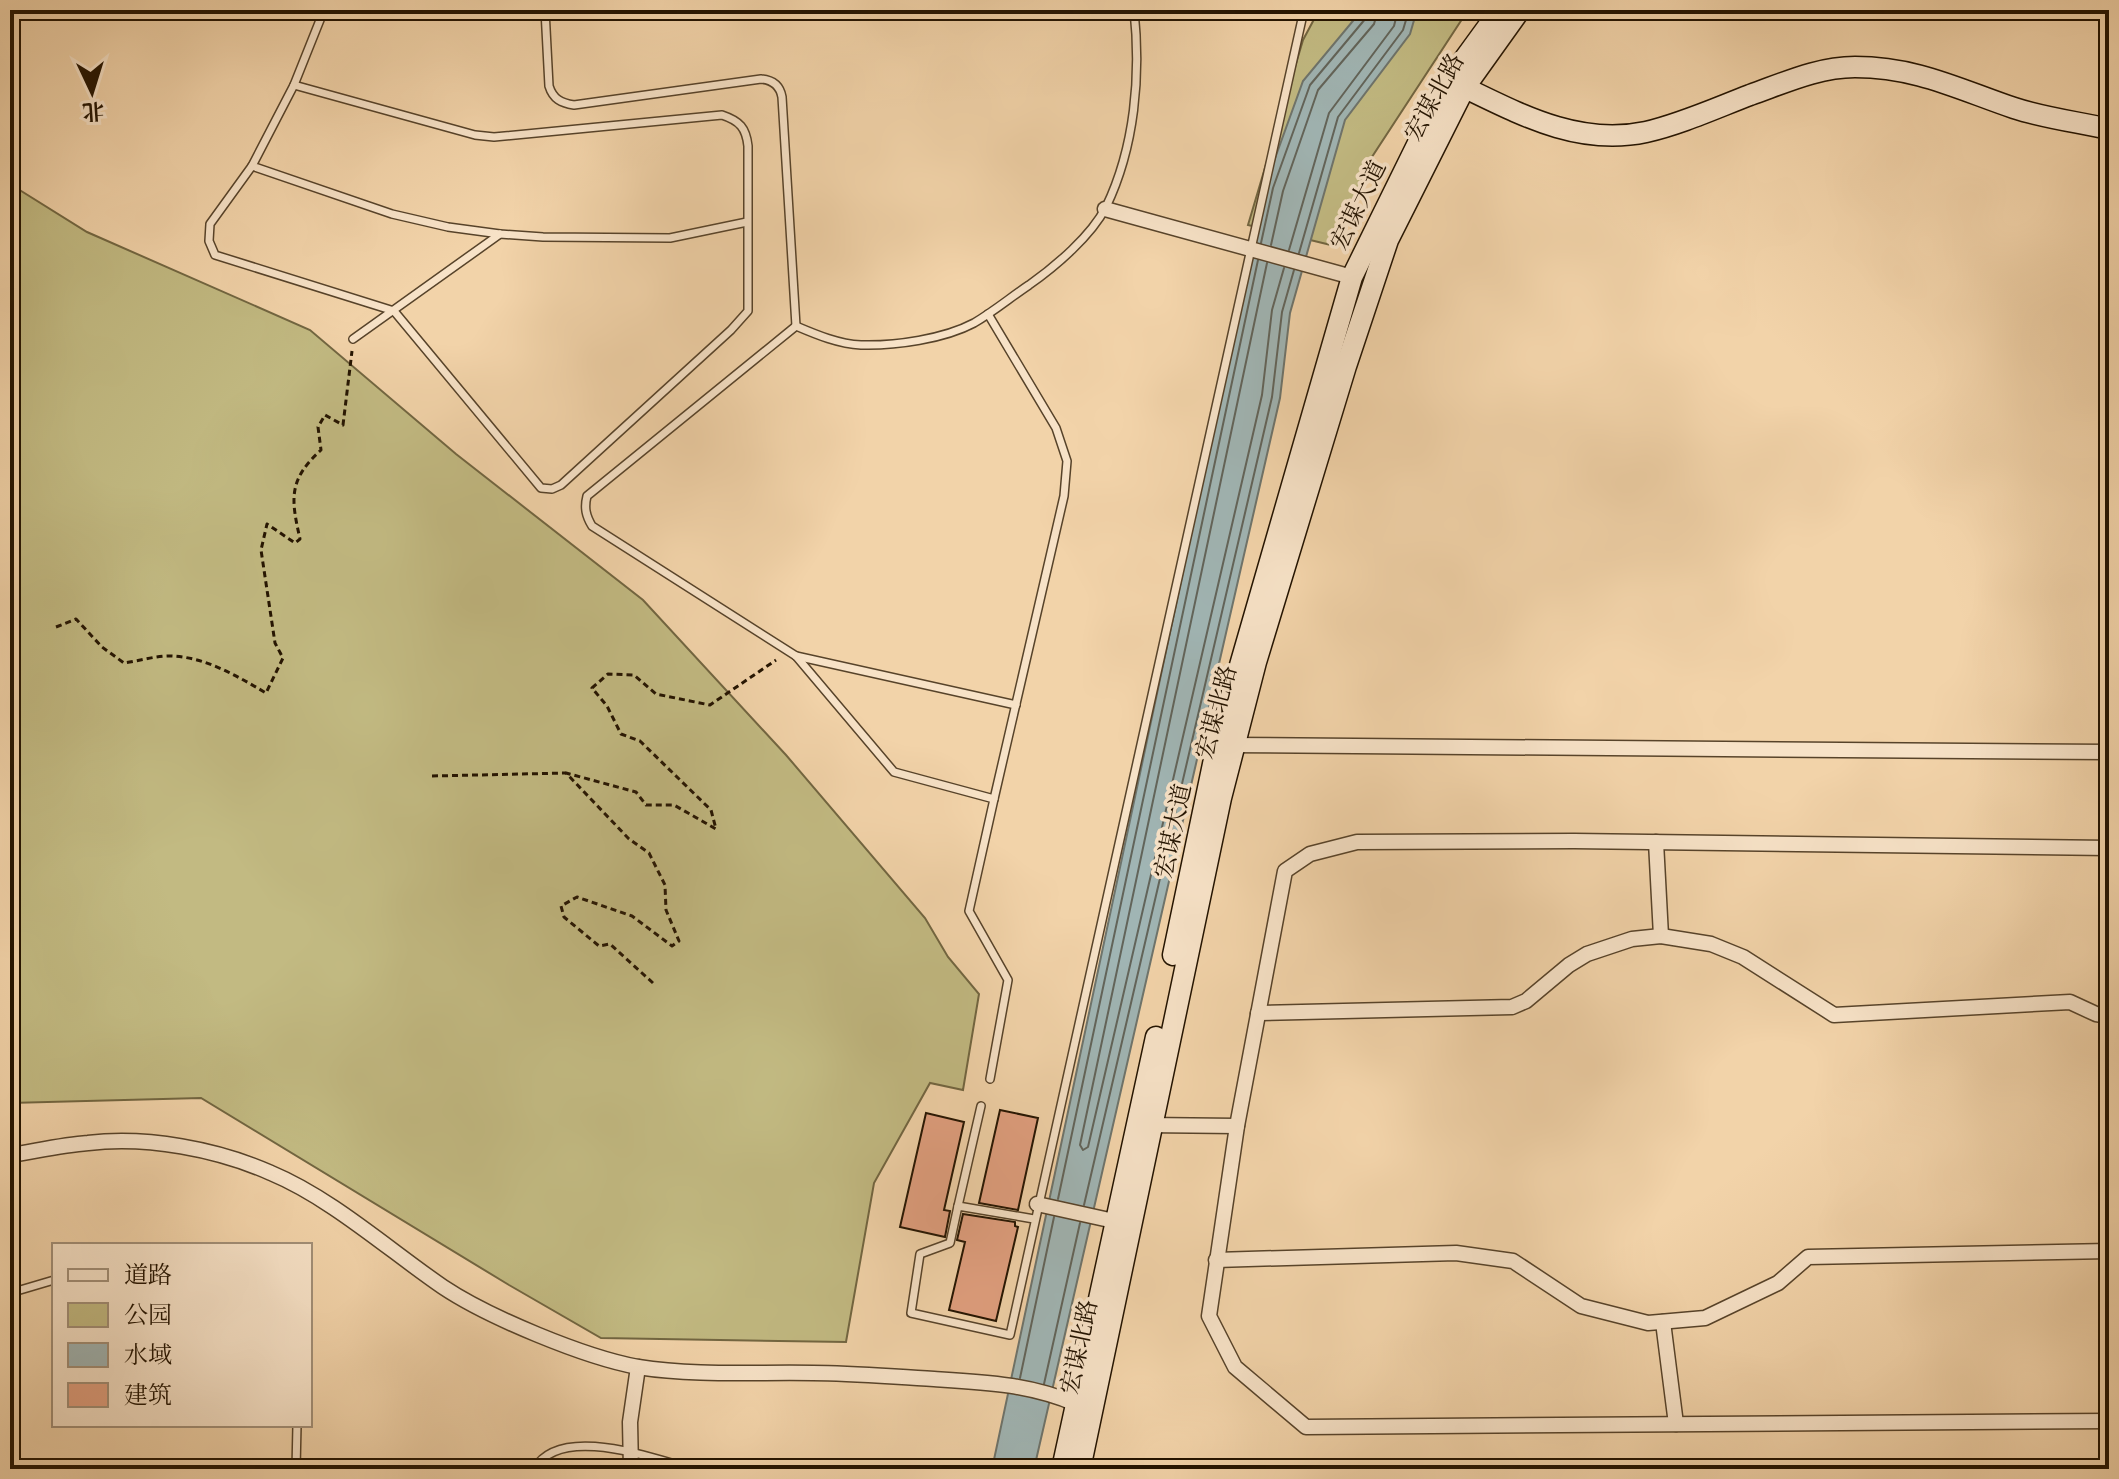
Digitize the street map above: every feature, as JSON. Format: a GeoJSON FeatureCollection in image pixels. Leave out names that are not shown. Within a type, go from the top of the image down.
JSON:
{"type":"FeatureCollection","features":[{"type":"Feature","properties":{"kind":"main road","name":"宏谋大道"},"geometry":{"type":"LineString","coordinates":[[1062,1469],[1123,1223],[1226,745],[1352,277],[1500,10]]}},
{"type":"Feature","properties":{"kind":"main road","name":"宏谋北路"},"geometry":{"type":"LineString","coordinates":[[1226,745],[1256,662],[1346,366],[1388,240],[1457,83],[1520,10]]}},
{"type":"Feature","properties":{"kind":"main road"},"geometry":{"type":"LineString","coordinates":[[1457,83],[1555,128],[1607,136],[1646,132],[1813,73],[1853,67],[1877,68],[1923,74],[2017,109],[2109,129]]}},
{"type":"Feature","properties":{"kind":"main road","name":"宏谋北路"},"geometry":{"type":"LineString","coordinates":[[1080,1469],[1123,1223]]}},
{"type":"Feature","properties":{"kind":"street"},"geometry":{"type":"LineString","coordinates":[[1105,209],[1352,277]]}},
{"type":"Feature","properties":{"kind":"street"},"geometry":{"type":"LineString","coordinates":[[1226,745],[2109,752]]}},
{"type":"Feature","properties":{"kind":"street"},"geometry":{"type":"LineString","coordinates":[[2109,848],[1357,842],[1310,854],[1285,871],[1237,1126],[1209,1316],[1235,1367],[1306,1427],[2109,1421]]}},
{"type":"Feature","properties":{"kind":"street"},"geometry":{"type":"LineString","coordinates":[[1656,842],[1661,936]]}},
{"type":"Feature","properties":{"kind":"street"},"geometry":{"type":"LineString","coordinates":[[1258,1013],[1512,1007],[1526,1001],[1587,954],[1632,939],[1661,936],[1711,944],[1743,957],[1834,1015],[2070,1002],[2096,1014],[2109,1016]]}},
{"type":"Feature","properties":{"kind":"street"},"geometry":{"type":"LineString","coordinates":[[1145,1125],[1237,1126]]}},
{"type":"Feature","properties":{"kind":"street"},"geometry":{"type":"LineString","coordinates":[[10,1155],[90,1142],[141,1142],[239,1161],[273,1173],[309,1194],[446,1289],[489,1313],[600,1357],[638,1367],[1006,1383],[1054,1394],[1076,1404]]}},
{"type":"Feature","properties":{"kind":"street"},"geometry":{"type":"LineString","coordinates":[[1035,1212],[1123,1223]]}},
{"type":"Feature","properties":{"kind":"street"},"geometry":{"type":"LineString","coordinates":[[1216,1260],[1456,1253],[1513,1261],[1581,1306],[1648,1323],[1705,1318],[1778,1283],[1808,1257],[2109,1251]]}},
{"type":"Feature","properties":{"kind":"street"},"geometry":{"type":"LineString","coordinates":[[1663,1322],[1676,1424]]}},
{"type":"Feature","properties":{"kind":"street"},"geometry":{"type":"LineString","coordinates":[[631,1469],[630,1422],[638,1367]]}},
{"type":"Feature","properties":{"kind":"lane"},"geometry":{"type":"LineString","coordinates":[[294,85],[475,135],[494,137],[722,115],[739,123],[747,133],[748,311],[556,489],[548,490],[537,484],[394,311],[226,261],[215,255],[209,241],[210,224],[252,166],[294,85],[324,10]]}},
{"type":"Feature","properties":{"kind":"lane"},"geometry":{"type":"LineString","coordinates":[[545,10],[549,86],[551,94],[565,104],[761,79],[769,80],[779,88],[796,326]]}},
{"type":"Feature","properties":{"kind":"lane"},"geometry":{"type":"LineString","coordinates":[[796,326],[824,337],[860,345],[947,334],[988,314],[1066,257],[1105,209],[1124,154],[1135,105],[1138,45],[1134,10]]}},
{"type":"Feature","properties":{"kind":"lane"},"geometry":{"type":"LineString","coordinates":[[981,1106],[950,1243],[920,1254],[911,1313],[1010,1335],[1304,10]]}},
{"type":"Feature","properties":{"kind":"lane"},"geometry":{"type":"LineString","coordinates":[[252,166],[392,214],[448,227],[500,234],[670,238],[747,222]]}},
{"type":"Feature","properties":{"kind":"lane"},"geometry":{"type":"LineString","coordinates":[[353,339],[500,234]]}},
{"type":"Feature","properties":{"kind":"lane"},"geometry":{"type":"LineString","coordinates":[[988,314],[1056,428],[1067,461],[1064,496],[969,911],[1008,980],[990,1079]]}},
{"type":"Feature","properties":{"kind":"lane"},"geometry":{"type":"LineString","coordinates":[[796,326],[587,496],[585,504],[592,526],[796,656],[1016,705]]}},
{"type":"Feature","properties":{"kind":"lane"},"geometry":{"type":"LineString","coordinates":[[796,656],[894,772],[994,799]]}},
{"type":"Feature","properties":{"kind":"lane"},"geometry":{"type":"LineString","coordinates":[[958,1206],[1035,1212]]}},
{"type":"Feature","properties":{"kind":"lane"},"geometry":{"type":"LineString","coordinates":[[10,1293],[52,1281]]}},
{"type":"Feature","properties":{"kind":"lane"},"geometry":{"type":"LineString","coordinates":[[296,1469],[297,1427]]}},
{"type":"Feature","properties":{"kind":"lane"},"geometry":{"type":"LineString","coordinates":[[534,1469],[550,1453],[565,1448],[601,1447],[693,1469]]}},
{"type":"Feature","properties":{"kind":"path"},"geometry":{"type":"LineString","coordinates":[[56,627],[76,619],[102,647],[124,663],[171,656],[203,662],[230,672],[266,693],[283,658],[275,643],[261,550],[267,524],[295,543],[300,539],[292,503],[303,467],[321,450],[318,427],[325,415],[343,425],[353,339]]}},
{"type":"Feature","properties":{"kind":"path"},"geometry":{"type":"LineString","coordinates":[[432,776],[566,773],[636,792],[646,805],[674,805],[716,829],[711,810],[640,741],[621,734],[607,706],[592,688],[608,674],[634,675],[656,694],[710,705],[787,651]]}},
{"type":"Feature","properties":{"kind":"path"},"geometry":{"type":"LineString","coordinates":[[566,773],[629,839],[649,853],[665,885],[666,910],[679,941],[672,946],[632,916],[577,897],[561,906],[564,917],[599,946],[610,944],[653,983]]}},
{"type":"Feature","properties":{"kind":"green space"},"geometry":{"type":"Polygon","coordinates":[[[1319,10],[1468,10],[1368,163],[1335,246],[1248,225],[1303,40],[1319,10]]]}},
{"type":"Feature","properties":{"kind":"green space"},"geometry":{"type":"Polygon","coordinates":[[[10,184],[87,232],[310,330],[456,454],[643,600],[786,755],[925,918],[948,957],[979,994],[963,1090],[930,1083],[874,1183],[846,1342],[601,1338],[201,1098],[10,1103],[10,184]]]}},
{"type":"Feature","properties":{"kind":"water"},"geometry":{"type":"Polygon","coordinates":[[[1362,10],[1417,10],[1410,34],[1345,120],[1290,313],[1280,398],[1034,1469],[992,1469],[1265,186],[1303,81],[1362,10]]]}},
{"type":"Feature","properties":{"kind":"building"},"geometry":{"type":"Polygon","coordinates":[[[1000,1110],[1038,1118],[1018,1210],[979,1203],[1000,1110]]]}},
{"type":"Feature","properties":{"kind":"building"},"geometry":{"type":"Polygon","coordinates":[[[926,1113],[964,1122],[944,1210],[950,1211],[945,1237],[900,1227],[926,1113]]]}},
{"type":"Feature","properties":{"kind":"building"},"geometry":{"type":"Polygon","coordinates":[[[963,1214],[1015,1222],[1018,1227],[996,1321],[949,1310],[965,1242],[957,1240],[963,1214]]]}}]}
